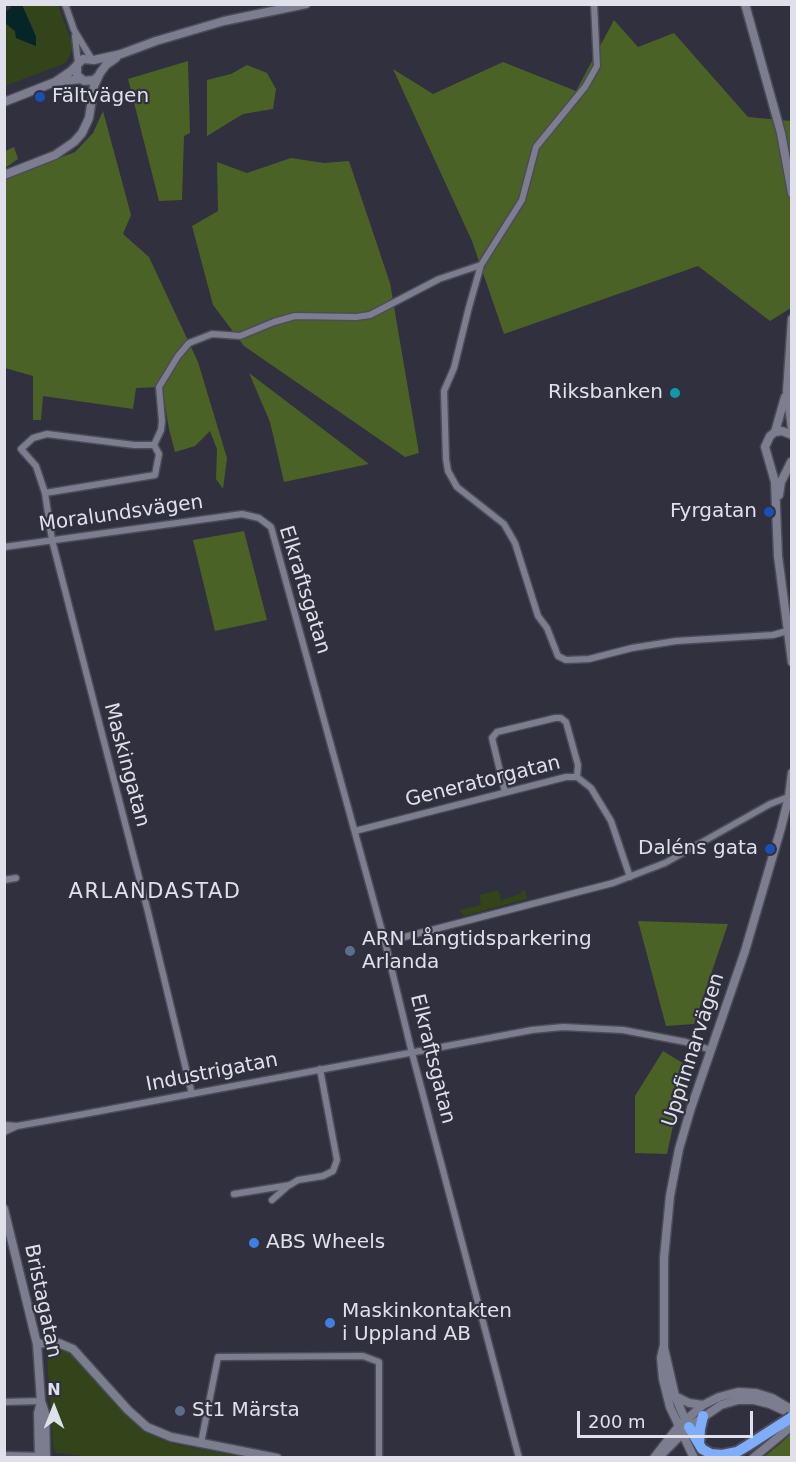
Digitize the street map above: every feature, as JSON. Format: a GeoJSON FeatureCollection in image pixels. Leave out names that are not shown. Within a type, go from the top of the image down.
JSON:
{"type":"FeatureCollection","features":[{"type":"Feature","properties":{"kind":"highway"},"geometry":{"type":"LineString","coordinates":[[699,1445],[703,1410]]}},
{"type":"Feature","properties":{"kind":"highway"},"geometry":{"type":"LineString","coordinates":[[683,1427],[699,1445],[711,1454],[728,1454],[747,1446],[792,1416]]}},
{"type":"Feature","properties":{"kind":"highway"},"geometry":{"type":"LineString","coordinates":[[744,1458],[792,1416]]}},
{"type":"Feature","properties":{"kind":"street"},"geometry":{"type":"LineString","coordinates":[[4,175],[55,155],[66,148],[82,133],[88,118],[99,67],[74,30],[65,4]]}},
{"type":"Feature","properties":{"kind":"street"},"geometry":{"type":"LineString","coordinates":[[4,102],[55,82],[94,80],[106,64],[122,54],[156,41],[224,21],[306,4]]}},
{"type":"Feature","properties":{"kind":"street"},"geometry":{"type":"LineString","coordinates":[[594,4],[597,66],[585,87],[536,147],[522,201],[482,265],[454,368],[444,391],[448,471],[457,487],[504,524],[515,543],[538,616],[547,628],[558,656],[566,660],[589,659],[632,648],[676,641],[773,635],[787,631]]}},
{"type":"Feature","properties":{"kind":"street"},"geometry":{"type":"LineString","coordinates":[[745,4],[781,133],[792,193]]}},
{"type":"Feature","properties":{"kind":"street"},"geometry":{"type":"LineString","coordinates":[[74,30],[76,72],[89,94],[91,105]]}},
{"type":"Feature","properties":{"kind":"street"},"geometry":{"type":"LineString","coordinates":[[55,82],[83,59],[122,54]]}},
{"type":"Feature","properties":{"kind":"street"},"geometry":{"type":"LineString","coordinates":[[45,493],[155,475],[159,454],[154,445],[161,430],[162,421],[159,387],[189,343],[212,334],[240,336],[295,316],[356,317],[370,315],[439,279],[482,265]]}},
{"type":"Feature","properties":{"kind":"street"},"geometry":{"type":"LineString","coordinates":[[792,319],[787,391],[792,429]]}},
{"type":"Feature","properties":{"kind":"street"},"geometry":{"type":"LineString","coordinates":[[787,391],[775,432],[766,441],[766,454],[775,482],[780,582],[792,662]]}},
{"type":"Feature","properties":{"kind":"street"},"geometry":{"type":"LineString","coordinates":[[775,432],[782,431],[792,435]]}},
{"type":"Feature","properties":{"kind":"street","name":"Maskingatan"},"geometry":{"type":"LineString","coordinates":[[154,445],[134,445],[47,434],[33,438],[21,449],[36,466],[45,493],[52,540],[148,912],[192,1094]]}},
{"type":"Feature","properties":{"kind":"street"},"geometry":{"type":"LineString","coordinates":[[769,459],[781,464],[791,461]]}},
{"type":"Feature","properties":{"kind":"street"},"geometry":{"type":"LineString","coordinates":[[777,528],[781,482],[791,461]]}},
{"type":"Feature","properties":{"kind":"street","name":"Moralundsvägen"},"geometry":{"type":"LineString","coordinates":[[4,547],[243,514]]}},
{"type":"Feature","properties":{"kind":"street","name":"Elkraftsgatan"},"geometry":{"type":"LineString","coordinates":[[243,514],[259,518],[271,527],[385,942],[519,1458]]}},
{"type":"Feature","properties":{"kind":"street"},"geometry":{"type":"LineString","coordinates":[[505,792],[492,738],[497,732],[555,718],[561,718],[566,722],[578,765],[577,777]]}},
{"type":"Feature","properties":{"kind":"street","name":"Uppfinnarvägen"},"geometry":{"type":"LineString","coordinates":[[683,1427],[670,1407],[663,1379],[661,1358],[663,1283],[670,1196],[685,1126],[745,951],[790,796],[792,773]]}},
{"type":"Feature","properties":{"kind":"street","name":"Generatorgatan"},"geometry":{"type":"LineString","coordinates":[[355,831],[566,777],[577,777],[591,788],[607,814],[618,835],[630,877]]}},
{"type":"Feature","properties":{"kind":"street"},"geometry":{"type":"LineString","coordinates":[[385,942],[577,893],[630,877],[683,854],[770,804],[790,796]]}},
{"type":"Feature","properties":{"kind":"street"},"geometry":{"type":"LineString","coordinates":[[4,880],[16,878]]}},
{"type":"Feature","properties":{"kind":"street","name":"Industrigatan"},"geometry":{"type":"LineString","coordinates":[[4,1132],[17,1126],[503,1034],[563,1028],[622,1030],[654,1035],[711,1050]]}},
{"type":"Feature","properties":{"kind":"street"},"geometry":{"type":"LineString","coordinates":[[272,1200],[298,1180],[329,1174],[336,1166],[337,1160],[320,1069]]}},
{"type":"Feature","properties":{"kind":"street","name":"Industrigatan"},"geometry":{"type":"LineString","coordinates":[[4,1125],[17,1126]]}},
{"type":"Feature","properties":{"kind":"street"},"geometry":{"type":"LineString","coordinates":[[234,1194],[290,1185]]}},
{"type":"Feature","properties":{"kind":"street","name":"Bristagatan"},"geometry":{"type":"LineString","coordinates":[[4,1209],[37,1344],[41,1401],[45,1413],[42,1457]]}},
{"type":"Feature","properties":{"kind":"street"},"geometry":{"type":"LineString","coordinates":[[37,1344],[56,1342],[73,1349],[128,1410],[147,1427],[171,1437],[277,1458]]}},
{"type":"Feature","properties":{"kind":"street","name":"Uppfinnarvägen"},"geometry":{"type":"LineString","coordinates":[[663,1345],[683,1427]]}},
{"type":"Feature","properties":{"kind":"street"},"geometry":{"type":"LineString","coordinates":[[201,1443],[218,1357],[363,1356],[379,1362],[379,1458]]}},
{"type":"Feature","properties":{"kind":"street"},"geometry":{"type":"LineString","coordinates":[[675,1396],[703,1410]]}},
{"type":"Feature","properties":{"kind":"street"},"geometry":{"type":"LineString","coordinates":[[656,1458],[683,1427],[703,1410],[738,1400],[777,1404],[792,1410]]}},
{"type":"Feature","properties":{"kind":"street"},"geometry":{"type":"LineString","coordinates":[[4,1402],[41,1401]]}},
{"type":"Feature","properties":{"kind":"street","name":"Bristagatan"},"geometry":{"type":"LineString","coordinates":[[41,1401],[38,1413],[38,1438],[42,1457]]}},
{"type":"Feature","properties":{"kind":"street"},"geometry":{"type":"LineString","coordinates":[[777,1404],[792,1416]]}},
{"type":"Feature","properties":{"kind":"street"},"geometry":{"type":"LineString","coordinates":[[753,1458],[792,1426]]}},
{"type":"Feature","properties":{"kind":"street"},"geometry":{"type":"LineString","coordinates":[[683,1427],[694,1458]]}},
{"type":"Feature","properties":{"kind":"street"},"geometry":{"type":"LineString","coordinates":[[21,1457],[30,1451],[38,1438]]}},
{"type":"Feature","properties":{"kind":"street"},"geometry":{"type":"LineString","coordinates":[[4,1456],[42,1457]]}},
{"type":"Feature","properties":{"kind":"green space"},"geometry":{"type":"Polygon","coordinates":[[[22,5],[58,5],[73,46],[67,61],[63,64],[5,86],[4,22],[15,31],[16,38],[36,45],[34,30],[22,5]]]}},
{"type":"Feature","properties":{"kind":"green space"},"geometry":{"type":"Polygon","coordinates":[[[614,20],[638,47],[674,33],[748,117],[791,121],[791,308],[770,321],[698,266],[504,334],[472,241],[393,69],[433,94],[503,62],[576,91],[614,20]]]}},
{"type":"Feature","properties":{"kind":"green space"},"geometry":{"type":"Polygon","coordinates":[[[188,61],[190,133],[184,136],[182,200],[159,201],[128,79],[188,61]]]}},
{"type":"Feature","properties":{"kind":"green space"},"geometry":{"type":"Polygon","coordinates":[[[247,65],[267,73],[276,89],[273,109],[243,114],[207,136],[207,80],[231,74],[247,65]]]}},
{"type":"Feature","properties":{"kind":"green space"},"geometry":{"type":"Polygon","coordinates":[[[103,111],[131,215],[123,234],[149,257],[198,362],[227,458],[223,489],[216,479],[217,449],[210,431],[195,446],[175,452],[162,387],[136,388],[133,409],[43,396],[41,420],[33,420],[33,376],[5,368],[4,179],[75,152],[93,133],[103,111]]]}},
{"type":"Feature","properties":{"kind":"green space"},"geometry":{"type":"Polygon","coordinates":[[[14,147],[18,159],[5,168],[5,151],[14,147]]]}},
{"type":"Feature","properties":{"kind":"green space"},"geometry":{"type":"Polygon","coordinates":[[[291,158],[324,163],[349,161],[390,283],[419,453],[405,457],[244,346],[213,305],[192,226],[218,211],[217,162],[247,173],[291,158]]]}},
{"type":"Feature","properties":{"kind":"green space"},"geometry":{"type":"Polygon","coordinates":[[[249,373],[369,464],[284,482],[270,422],[249,373]]]}},
{"type":"Feature","properties":{"kind":"green space"},"geometry":{"type":"Polygon","coordinates":[[[244,531],[267,620],[215,631],[193,540],[244,531]]]}},
{"type":"Feature","properties":{"kind":"green space"},"geometry":{"type":"Polygon","coordinates":[[[498,890],[501,900],[521,894],[521,891],[525,890],[527,897],[464,916],[461,913],[460,910],[481,905],[479,895],[498,890]]]}},
{"type":"Feature","properties":{"kind":"green space"},"geometry":{"type":"Polygon","coordinates":[[[638,921],[728,924],[694,1024],[666,1026],[638,921]]]}},
{"type":"Feature","properties":{"kind":"green space"},"geometry":{"type":"Polygon","coordinates":[[[663,1051],[686,1065],[667,1154],[635,1153],[635,1096],[663,1051]]]}},
{"type":"Feature","properties":{"kind":"green space"},"geometry":{"type":"Polygon","coordinates":[[[53,1348],[65,1349],[80,1358],[117,1406],[142,1429],[177,1445],[244,1457],[104,1458],[56,1453],[53,1446],[47,1355],[53,1348]]]}},
{"type":"Feature","properties":{"kind":"green space"},"geometry":{"type":"Polygon","coordinates":[[[791,1434],[791,1457],[764,1457],[781,1443],[791,1434]]]}},
{"type":"Feature","properties":{"kind":"shaded area"},"geometry":{"type":"Polygon","coordinates":[[[10,5],[22,5],[36,37],[36,46],[16,38],[15,31],[5,23],[5,12],[11,8],[10,5]]]}},
{"type":"Feature","properties":{"kind":"place","name":"Fältvägen"},"geometry":{"type":"Point","coordinates":[40,97]}},
{"type":"Feature","properties":{"kind":"place","name":"Riksbanken"},"geometry":{"type":"Point","coordinates":[675,393]}},
{"type":"Feature","properties":{"kind":"place","name":"Fyrgatan"},"geometry":{"type":"Point","coordinates":[769,512]}},
{"type":"Feature","properties":{"kind":"place","name":"Daléns gata"},"geometry":{"type":"Point","coordinates":[770,849]}},
{"type":"Feature","properties":{"kind":"place","name":"ARN Långtidsparkering Arlanda"},"geometry":{"type":"Point","coordinates":[350,951]}},
{"type":"Feature","properties":{"kind":"place","name":"ABS Wheels"},"geometry":{"type":"Point","coordinates":[254,1243]}},
{"type":"Feature","properties":{"kind":"place","name":"Maskinkontakten i Uppland AB"},"geometry":{"type":"Point","coordinates":[330,1323]}},
{"type":"Feature","properties":{"kind":"place","name":"St1 Märsta"},"geometry":{"type":"Point","coordinates":[180,1411]}},
{"type":"Feature","properties":{"kind":"district","name":"ARLANDASTAD"},"geometry":{"type":"Point","coordinates":[155,893]}}]}
